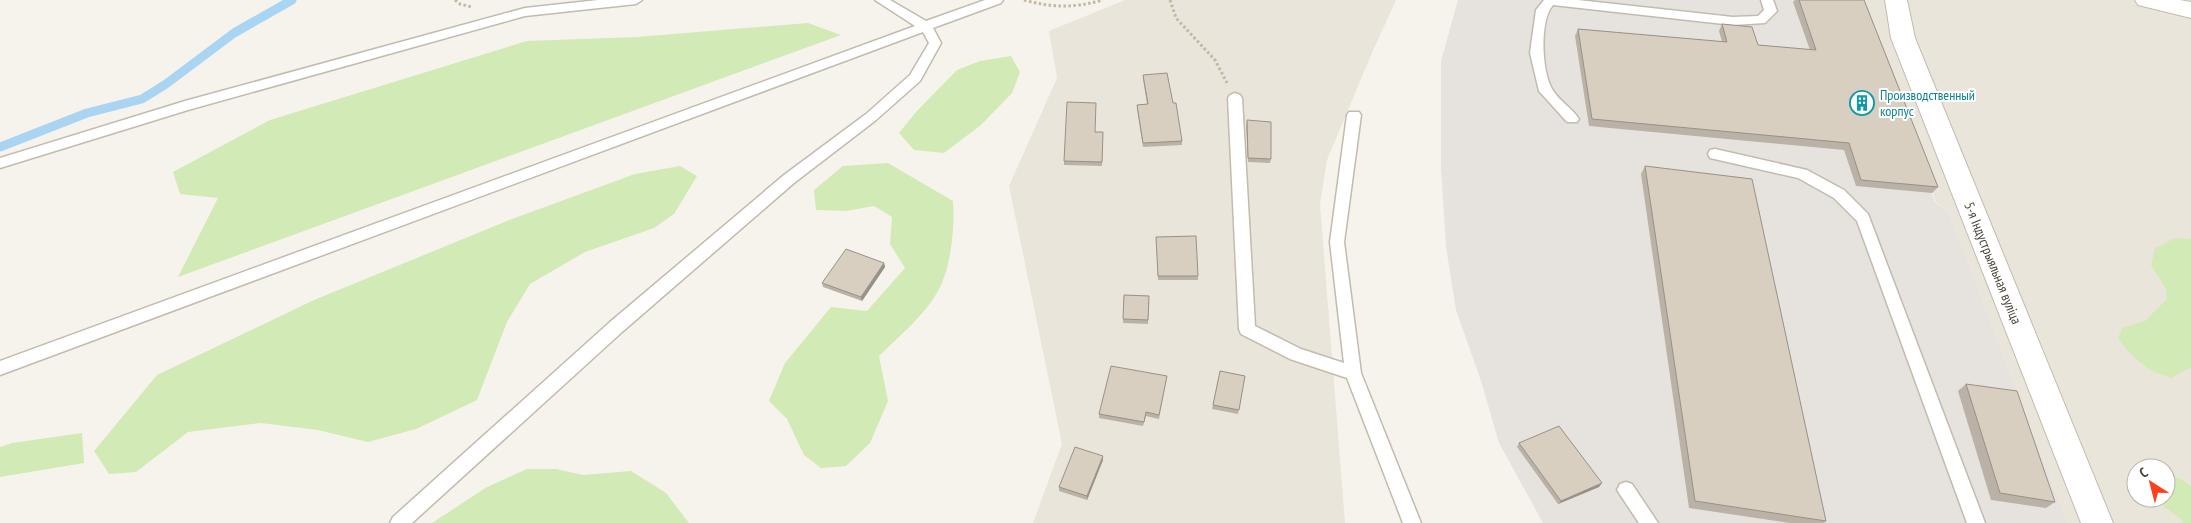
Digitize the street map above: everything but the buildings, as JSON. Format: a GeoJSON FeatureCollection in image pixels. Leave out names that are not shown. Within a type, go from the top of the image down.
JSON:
{"type":"FeatureCollection","features":[{"type":"Feature","properties":{"kind":"street","name":"5-я Індустрыяльная вуліца"},"geometry":{"type":"LineString","coordinates":[[1896,0],[1903,38],[2097,523]]}},
{"type":"Feature","properties":{"kind":"street"},"geometry":{"type":"LineString","coordinates":[[2146,0],[2191,10]]}},
{"type":"Feature","properties":{"kind":"lane"},"geometry":{"type":"LineString","coordinates":[[0,163],[185,106],[525,12],[636,0]]}},
{"type":"Feature","properties":{"kind":"lane"},"geometry":{"type":"LineString","coordinates":[[399,523],[616,327],[789,180],[871,117],[915,78],[935,43],[926,27],[884,0]]}},
{"type":"Feature","properties":{"kind":"lane"},"geometry":{"type":"LineString","coordinates":[[0,368],[997,0]]}},
{"type":"Feature","properties":{"kind":"lane"},"geometry":{"type":"LineString","coordinates":[[1572,119],[1546,91],[1536,52],[1542,10],[1550,1],[1733,21],[1761,20],[1771,11],[1767,0]]}},
{"type":"Feature","properties":{"kind":"lane"},"geometry":{"type":"LineString","coordinates":[[1235,98],[1247,329],[1296,354],[1353,372]]}},
{"type":"Feature","properties":{"kind":"lane"},"geometry":{"type":"LineString","coordinates":[[1354,115],[1337,242],[1353,372],[1412,523]]}},
{"type":"Feature","properties":{"kind":"lane"},"geometry":{"type":"LineString","coordinates":[[1715,154],[1802,174],[1839,194],[1863,218],[1976,523]]}},
{"type":"Feature","properties":{"kind":"lane"},"geometry":{"type":"LineString","coordinates":[[1626,490],[1649,523]]}},
{"type":"Feature","properties":{"kind":"path"},"geometry":{"type":"LineString","coordinates":[[1024,0],[1045,7],[1078,8],[1103,0]]}},
{"type":"Feature","properties":{"kind":"path"},"geometry":{"type":"LineString","coordinates":[[1170,0],[1176,18],[1215,60],[1235,98]]}},
{"type":"Feature","properties":{"kind":"shaded area"},"geometry":{"type":"Polygon","coordinates":[[[1125,0],[1396,0],[1327,160],[1320,204],[1345,523],[1033,523],[1062,444],[1009,186],[1057,78],[1049,31],[1125,0]]]}},
{"type":"Feature","properties":{"kind":"shaded area"},"geometry":{"type":"Polygon","coordinates":[[[1458,0],[1857,0],[1935,202],[1949,213],[2068,523],[1543,523],[1499,443],[1482,384],[1456,310],[1446,247],[1441,168],[1441,61],[1458,0]]]}},
{"type":"Feature","properties":{"kind":"shaded area"},"geometry":{"type":"Polygon","coordinates":[[[1857,0],[2191,0],[2191,523],[2068,523],[1949,213],[1936,202],[1857,0]]]}},
{"type":"Feature","properties":{"kind":"green space"},"geometry":{"type":"Polygon","coordinates":[[[808,23],[841,35],[178,277],[218,198],[180,194],[173,172],[270,120],[527,41],[637,37],[808,23]]]}},
{"type":"Feature","properties":{"kind":"green space"},"geometry":{"type":"Polygon","coordinates":[[[1011,56],[1020,72],[1012,93],[981,125],[944,153],[914,150],[899,133],[916,112],[957,70],[980,61],[1011,56]]]}},
{"type":"Feature","properties":{"kind":"green space"},"geometry":{"type":"Polygon","coordinates":[[[888,163],[953,201],[953,235],[949,259],[938,291],[926,309],[879,356],[888,401],[870,443],[846,466],[821,468],[804,455],[787,419],[769,401],[785,363],[831,307],[867,311],[905,268],[890,244],[892,217],[874,206],[846,211],[816,210],[814,190],[843,166],[888,163]]]}},
{"type":"Feature","properties":{"kind":"green space"},"geometry":{"type":"Polygon","coordinates":[[[680,166],[697,176],[674,214],[654,228],[585,252],[530,284],[507,322],[477,400],[416,429],[368,442],[318,430],[261,423],[188,432],[136,472],[109,474],[94,451],[157,375],[314,300],[512,219],[635,174],[680,166]]]}},
{"type":"Feature","properties":{"kind":"green space"},"geometry":{"type":"Polygon","coordinates":[[[2175,238],[2191,239],[2191,367],[2171,378],[2155,372],[2141,363],[2118,338],[2122,328],[2145,321],[2167,299],[2166,289],[2151,265],[2155,248],[2175,238]]]}},
{"type":"Feature","properties":{"kind":"green space"},"geometry":{"type":"Polygon","coordinates":[[[82,433],[84,463],[0,477],[0,447],[12,443],[82,433]]]}},
{"type":"Feature","properties":{"kind":"green space"},"geometry":{"type":"Polygon","coordinates":[[[527,469],[556,469],[583,475],[631,471],[666,493],[689,523],[432,523],[487,487],[527,469]]]}},
{"type":"Feature","properties":{"kind":"green space"},"geometry":{"type":"Polygon","coordinates":[[[2176,477],[2191,487],[2191,523],[2183,523],[2181,519],[2166,508],[2176,508],[2176,477]]]}},
{"type":"Feature","properties":{"kind":"waterway"},"geometry":{"type":"LineString","coordinates":[[0,147],[87,113],[142,99],[166,84],[234,33],[292,0]]}},
{"type":"Feature","properties":{"kind":"place","name":"Производственный корпус"},"geometry":{"type":"Point","coordinates":[1862,103]}}]}
